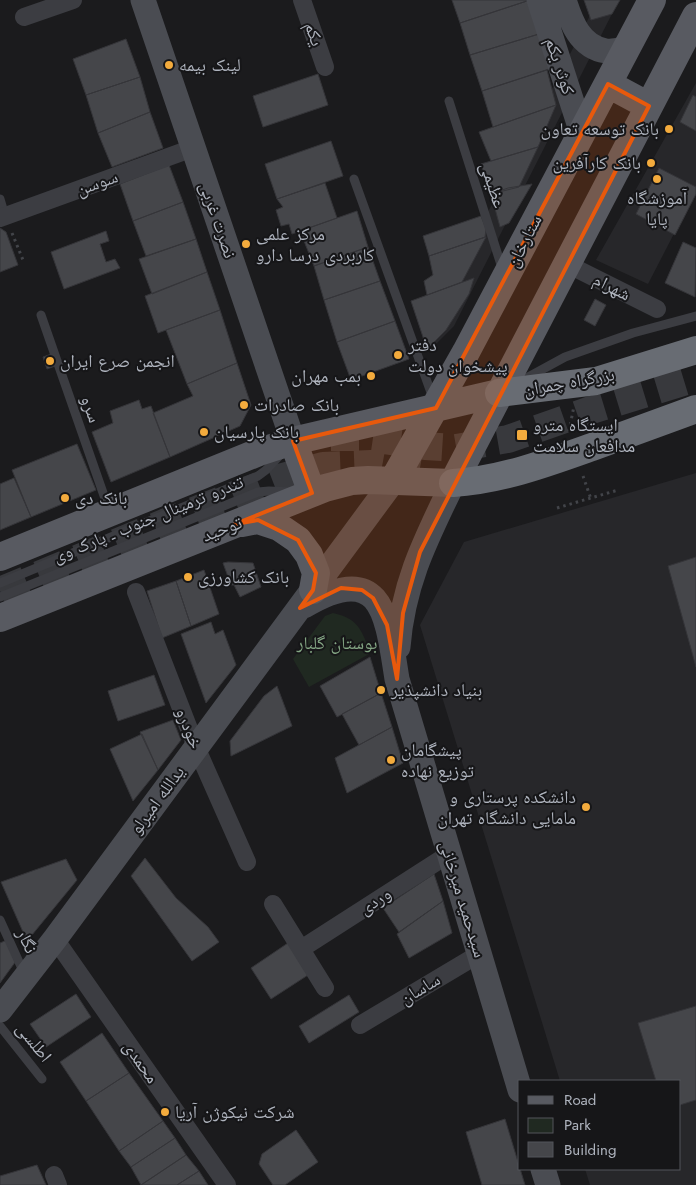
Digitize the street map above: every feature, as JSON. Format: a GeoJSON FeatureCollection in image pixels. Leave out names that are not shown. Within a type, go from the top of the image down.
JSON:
{"type":"FeatureCollection","features":[{"type":"Feature","properties":{"kind":"highway","name":"بزرگراه چمران"},"geometry":{"type":"LineString","coordinates":[[499,393],[596,381],[696,350]]}},
{"type":"Feature","properties":{"kind":"highway"},"geometry":{"type":"LineString","coordinates":[[453,483],[489,479],[516,472],[561,458],[696,409]]}},
{"type":"Feature","properties":{"kind":"main road","name":"نصرت غربی"},"geometry":{"type":"LineString","coordinates":[[143,0],[293,441]]}},
{"type":"Feature","properties":{"kind":"main road","name":"کوثر یکم"},"geometry":{"type":"LineString","coordinates":[[539,0],[582,133]]}},
{"type":"Feature","properties":{"kind":"main road"},"geometry":{"type":"LineString","coordinates":[[564,0],[572,24],[589,45],[607,51],[626,49]]}},
{"type":"Feature","properties":{"kind":"main road","name":"ستارخان"},"geometry":{"type":"LineString","coordinates":[[393,481],[436,408],[652,0]]}},
{"type":"Feature","properties":{"kind":"main road"},"geometry":{"type":"LineString","coordinates":[[397,679],[400,628],[410,579],[420,552],[499,393],[696,16]]}},
{"type":"Feature","properties":{"kind":"main road"},"geometry":{"type":"LineString","coordinates":[[608,84],[649,106]]}},
{"type":"Feature","properties":{"kind":"main road"},"geometry":{"type":"LineString","coordinates":[[0,557],[259,452],[293,441],[499,393]]}},
{"type":"Feature","properties":{"kind":"main road"},"geometry":{"type":"LineString","coordinates":[[293,441],[312,493]]}},
{"type":"Feature","properties":{"kind":"main road","name":"توحید"},"geometry":{"type":"LineString","coordinates":[[0,618],[180,544],[236,524],[312,493],[352,481],[453,483]]}},
{"type":"Feature","properties":{"kind":"main road","name":"یدالله امیرلو"},"geometry":{"type":"LineString","coordinates":[[0,1010],[393,481]]}},
{"type":"Feature","properties":{"kind":"main road"},"geometry":{"type":"LineString","coordinates":[[236,524],[258,520],[279,527],[298,540],[309,555],[316,573],[307,599]]}},
{"type":"Feature","properties":{"kind":"main road"},"geometry":{"type":"LineString","coordinates":[[307,599],[341,588],[351,587],[362,590],[374,598],[388,625],[397,679]]}},
{"type":"Feature","properties":{"kind":"main road","name":"سیدحمید میرخانی"},"geometry":{"type":"LineString","coordinates":[[397,679],[518,1083]]}},
{"type":"Feature","properties":{"kind":"main road"},"geometry":{"type":"LineString","coordinates":[[543,1170],[548,1185]]}},
{"type":"Feature","properties":{"kind":"street"},"geometry":{"type":"LineString","coordinates":[[24,17],[73,0]]}},
{"type":"Feature","properties":{"kind":"street","name":"یکم"},"geometry":{"type":"LineString","coordinates":[[302,0],[325,67]]}},
{"type":"Feature","properties":{"kind":"street","name":"سوسن"},"geometry":{"type":"LineString","coordinates":[[3,217],[193,148]]}},
{"type":"Feature","properties":{"kind":"street","name":"شهرام"},"geometry":{"type":"LineString","coordinates":[[568,264],[657,309]]}},
{"type":"Feature","properties":{"kind":"street","name":"خودرو"},"geometry":{"type":"LineString","coordinates":[[136,592],[196,746],[247,862]]}},
{"type":"Feature","properties":{"kind":"street","name":"وردی"},"geometry":{"type":"LineString","coordinates":[[301,949],[449,854]]}},
{"type":"Feature","properties":{"kind":"street"},"geometry":{"type":"LineString","coordinates":[[273,904],[325,988]]}},
{"type":"Feature","properties":{"kind":"street","name":"محمدی"},"geometry":{"type":"LineString","coordinates":[[55,938],[227,1185]]}},
{"type":"Feature","properties":{"kind":"street","name":"ساسان"},"geometry":{"type":"LineString","coordinates":[[360,1025],[479,954]]}},
{"type":"Feature","properties":{"kind":"lane","name":"عظیمی"},"geometry":{"type":"LineString","coordinates":[[449,101],[505,278]]}},
{"type":"Feature","properties":{"kind":"lane"},"geometry":{"type":"LineString","coordinates":[[354,179],[436,408]]}},
{"type":"Feature","properties":{"kind":"lane"},"geometry":{"type":"LineString","coordinates":[[0,199],[3,217]]}},
{"type":"Feature","properties":{"kind":"lane","name":"سرو"},"geometry":{"type":"LineString","coordinates":[[41,315],[110,513]]}},
{"type":"Feature","properties":{"kind":"lane"},"geometry":{"type":"LineString","coordinates":[[499,393],[564,357],[696,316]]}},
{"type":"Feature","properties":{"kind":"lane"},"geometry":{"type":"LineString","coordinates":[[0,583],[258,476],[293,441]]}},
{"type":"Feature","properties":{"kind":"lane","name":"تندرو ترمینال جنوب ـ پارک وی"},"geometry":{"type":"LineString","coordinates":[[0,597],[258,492],[312,493]]}},
{"type":"Feature","properties":{"kind":"lane","name":"نگار"},"geometry":{"type":"LineString","coordinates":[[0,920],[25,976]]}},
{"type":"Feature","properties":{"kind":"lane","name":"اطلسی"},"geometry":{"type":"LineString","coordinates":[[0,1026],[42,1079]]}},
{"type":"Feature","properties":{"kind":"path"},"geometry":{"type":"LineString","coordinates":[[3,217],[23,260]]}},
{"type":"Feature","properties":{"kind":"path"},"geometry":{"type":"LineString","coordinates":[[571,438],[569,429],[575,402]]}},
{"type":"Feature","properties":{"kind":"path"},"geometry":{"type":"LineString","coordinates":[[582,473],[591,499]]}},
{"type":"Feature","properties":{"kind":"path"},"geometry":{"type":"LineString","coordinates":[[557,508],[618,490]]}},
{"type":"Feature","properties":{"kind":"highlighted area"},"geometry":{"type":"Polygon","coordinates":[[[608,84],[649,106],[420,552],[403,613],[397,679],[387,625],[373,598],[362,590],[341,588],[300,608],[313,590],[316,573],[298,540],[258,520],[235,524],[312,493],[293,441],[436,408],[608,84]]]}},
{"type":"Feature","properties":{"kind":"shaded area"},"geometry":{"type":"Polygon","coordinates":[[[598,0],[619,0],[454,326],[434,346],[421,341],[598,0]]]}},
{"type":"Feature","properties":{"kind":"shaded area"},"geometry":{"type":"Polygon","coordinates":[[[696,83],[696,191],[648,284],[596,260],[696,83]]]}},
{"type":"Feature","properties":{"kind":"shaded area","name":"دانشکده پرستاری و مامایی دانشگاه تهران"},"geometry":{"type":"Polygon","coordinates":[[[696,473],[696,1185],[590,1185],[585,1170],[681,1170],[681,1080],[560,1080],[420,625],[464,542],[696,473]]]}},
{"type":"Feature","properties":{"kind":"green space","name":"بوستان گلبار"},"geometry":{"type":"Polygon","coordinates":[[[333,613],[354,622],[362,632],[371,653],[309,687],[293,659],[325,616],[333,613]]]}},
{"type":"Feature","properties":{"kind":"building"},"geometry":{"type":"Polygon","coordinates":[[[452,0],[527,0],[527,1],[460,23],[452,0]]]}},
{"type":"Feature","properties":{"kind":"building"},"geometry":{"type":"Polygon","coordinates":[[[584,0],[620,0],[612,14],[591,20],[584,0]]]}},
{"type":"Feature","properties":{"kind":"building"},"geometry":{"type":"Polygon","coordinates":[[[527,1],[539,34],[470,55],[460,23],[527,1]]]}},
{"type":"Feature","properties":{"kind":"building"},"geometry":{"type":"Polygon","coordinates":[[[539,34],[552,68],[482,91],[470,55],[539,34]]]}},
{"type":"Feature","properties":{"kind":"building"},"geometry":{"type":"Polygon","coordinates":[[[126,39],[140,77],[86,95],[73,59],[126,39]]]}},
{"type":"Feature","properties":{"kind":"building"},"geometry":{"type":"Polygon","coordinates":[[[547,70],[556,105],[493,127],[482,91],[547,70]]]}},
{"type":"Feature","properties":{"kind":"building"},"geometry":{"type":"Polygon","coordinates":[[[318,74],[328,105],[263,127],[253,96],[318,74]]]}},
{"type":"Feature","properties":{"kind":"building"},"geometry":{"type":"Polygon","coordinates":[[[140,77],[150,112],[98,133],[86,95],[140,77]]]}},
{"type":"Feature","properties":{"kind":"building"},"geometry":{"type":"Polygon","coordinates":[[[693,95],[696,97],[696,131],[680,122],[693,95]]]}},
{"type":"Feature","properties":{"kind":"building"},"geometry":{"type":"Polygon","coordinates":[[[556,105],[538,147],[491,161],[479,132],[556,105]]]}},
{"type":"Feature","properties":{"kind":"building"},"geometry":{"type":"Polygon","coordinates":[[[150,112],[163,148],[112,167],[98,133],[150,112]]]}},
{"type":"Feature","properties":{"kind":"building"},"geometry":{"type":"Polygon","coordinates":[[[331,141],[343,176],[277,199],[265,164],[331,141]]]}},
{"type":"Feature","properties":{"kind":"building"},"geometry":{"type":"Polygon","coordinates":[[[538,147],[519,187],[491,194],[481,164],[538,147]]]}},
{"type":"Feature","properties":{"kind":"building"},"geometry":{"type":"Polygon","coordinates":[[[169,165],[183,202],[133,221],[120,184],[169,165]]]}},
{"type":"Feature","properties":{"kind":"building"},"geometry":{"type":"Polygon","coordinates":[[[659,168],[696,187],[696,194],[675,235],[636,214],[659,168]]]}},
{"type":"Feature","properties":{"kind":"building"},"geometry":{"type":"Polygon","coordinates":[[[325,183],[337,218],[292,234],[289,224],[281,226],[276,210],[283,207],[277,199],[325,183]]]}},
{"type":"Feature","properties":{"kind":"building"},"geometry":{"type":"Polygon","coordinates":[[[532,184],[509,223],[500,227],[491,194],[508,188],[532,184]]]}},
{"type":"Feature","properties":{"kind":"building"},"geometry":{"type":"Polygon","coordinates":[[[183,202],[196,239],[146,256],[133,221],[183,202]]]}},
{"type":"Feature","properties":{"kind":"building"},"geometry":{"type":"Polygon","coordinates":[[[357,211],[368,247],[314,266],[300,231],[357,211]]]}},
{"type":"Feature","properties":{"kind":"building"},"geometry":{"type":"Polygon","coordinates":[[[481,216],[486,229],[485,237],[429,256],[423,236],[481,216]]]}},
{"type":"Feature","properties":{"kind":"building"},"geometry":{"type":"Polygon","coordinates":[[[0,228],[6,232],[18,265],[0,272],[0,228]]]}},
{"type":"Feature","properties":{"kind":"building"},"geometry":{"type":"Polygon","coordinates":[[[106,231],[109,241],[100,244],[106,262],[115,259],[120,268],[64,289],[51,252],[106,231]]]}},
{"type":"Feature","properties":{"kind":"building"},"geometry":{"type":"Polygon","coordinates":[[[486,237],[462,282],[427,295],[424,281],[433,275],[429,256],[486,237]]]}},
{"type":"Feature","properties":{"kind":"building"},"geometry":{"type":"Polygon","coordinates":[[[196,239],[207,272],[152,294],[139,259],[196,239]]]}},
{"type":"Feature","properties":{"kind":"building"},"geometry":{"type":"Polygon","coordinates":[[[683,242],[696,248],[695,297],[665,283],[683,242]]]}},
{"type":"Feature","properties":{"kind":"building"},"geometry":{"type":"Polygon","coordinates":[[[368,247],[380,281],[324,300],[314,266],[368,247]]]}},
{"type":"Feature","properties":{"kind":"building"},"geometry":{"type":"Polygon","coordinates":[[[207,272],[220,310],[158,333],[145,296],[207,272]]]}},
{"type":"Feature","properties":{"kind":"building"},"geometry":{"type":"Polygon","coordinates":[[[474,278],[469,294],[446,330],[427,349],[411,301],[474,278]]]}},
{"type":"Feature","properties":{"kind":"building"},"geometry":{"type":"Polygon","coordinates":[[[380,281],[395,321],[337,342],[324,300],[380,281]]]}},
{"type":"Feature","properties":{"kind":"building"},"geometry":{"type":"Polygon","coordinates":[[[595,299],[606,305],[595,326],[584,320],[595,299]]]}},
{"type":"Feature","properties":{"kind":"building"},"geometry":{"type":"Polygon","coordinates":[[[220,310],[237,363],[187,384],[166,330],[220,310]]]}},
{"type":"Feature","properties":{"kind":"building"},"geometry":{"type":"Polygon","coordinates":[[[395,321],[409,359],[351,380],[337,342],[395,321]]]}},
{"type":"Feature","properties":{"kind":"building","name":"انجمن صرع ایران"},"geometry":{"type":"Polygon","coordinates":[[[54,353],[58,365],[47,369],[43,357],[54,353]]]}},
{"type":"Feature","properties":{"kind":"building"},"geometry":{"type":"Polygon","coordinates":[[[237,363],[251,405],[240,426],[170,457],[153,413],[193,396],[187,384],[237,363]]]}},
{"type":"Feature","properties":{"kind":"building"},"geometry":{"type":"Polygon","coordinates":[[[139,400],[142,409],[151,406],[170,457],[111,482],[92,432],[113,423],[110,411],[139,400]]]}},
{"type":"Feature","properties":{"kind":"building"},"geometry":{"type":"Polygon","coordinates":[[[77,444],[96,490],[31,517],[12,470],[77,444]]]}},
{"type":"Feature","properties":{"kind":"building"},"geometry":{"type":"Polygon","coordinates":[[[14,478],[31,517],[0,530],[0,484],[14,478]]]}},
{"type":"Feature","properties":{"kind":"building"},"geometry":{"type":"Polygon","coordinates":[[[696,557],[696,667],[668,566],[696,557]]]}},
{"type":"Feature","properties":{"kind":"building"},"geometry":{"type":"Polygon","coordinates":[[[223,563],[253,563],[261,587],[240,597],[234,585],[231,585],[223,563]]]}},
{"type":"Feature","properties":{"kind":"building"},"geometry":{"type":"Polygon","coordinates":[[[204,570],[219,614],[191,626],[176,581],[204,570]]]}},
{"type":"Feature","properties":{"kind":"building"},"geometry":{"type":"Polygon","coordinates":[[[176,581],[191,626],[162,638],[147,591],[176,581]]]}},
{"type":"Feature","properties":{"kind":"building"},"geometry":{"type":"Polygon","coordinates":[[[211,622],[215,634],[223,630],[236,665],[206,703],[181,634],[211,622]]]}},
{"type":"Feature","properties":{"kind":"building"},"geometry":{"type":"Polygon","coordinates":[[[370,657],[381,693],[337,717],[320,686],[370,657]]]}},
{"type":"Feature","properties":{"kind":"building"},"geometry":{"type":"Polygon","coordinates":[[[154,675],[165,705],[118,721],[108,691],[154,675]]]}},
{"type":"Feature","properties":{"kind":"building"},"geometry":{"type":"Polygon","coordinates":[[[277,686],[292,726],[231,756],[230,741],[264,696],[277,686]]]}},
{"type":"Feature","properties":{"kind":"building"},"geometry":{"type":"Polygon","coordinates":[[[381,693],[392,727],[359,745],[342,714],[381,693]]]}},
{"type":"Feature","properties":{"kind":"building"},"geometry":{"type":"Polygon","coordinates":[[[173,720],[181,740],[158,770],[140,732],[173,720]]]}},
{"type":"Feature","properties":{"kind":"building"},"geometry":{"type":"Polygon","coordinates":[[[392,727],[403,763],[347,793],[335,758],[392,727]]]}},
{"type":"Feature","properties":{"kind":"building"},"geometry":{"type":"Polygon","coordinates":[[[142,734],[158,770],[133,801],[110,749],[142,734]]]}},
{"type":"Feature","properties":{"kind":"building"},"geometry":{"type":"Polygon","coordinates":[[[145,858],[176,898],[208,927],[219,942],[192,961],[131,876],[145,858]]]}},
{"type":"Feature","properties":{"kind":"building"},"geometry":{"type":"Polygon","coordinates":[[[66,859],[77,880],[27,941],[1,882],[66,859]]]}},
{"type":"Feature","properties":{"kind":"building"},"geometry":{"type":"Polygon","coordinates":[[[434,874],[443,901],[399,932],[383,908],[434,874]]]}},
{"type":"Feature","properties":{"kind":"building"},"geometry":{"type":"Polygon","coordinates":[[[443,901],[452,933],[409,958],[397,934],[443,901]]]}},
{"type":"Feature","properties":{"kind":"building"},"geometry":{"type":"Polygon","coordinates":[[[7,940],[16,961],[0,983],[0,943],[7,940]]]}},
{"type":"Feature","properties":{"kind":"building"},"geometry":{"type":"Polygon","coordinates":[[[288,943],[308,975],[271,999],[251,968],[288,943]]]}},
{"type":"Feature","properties":{"kind":"building"},"geometry":{"type":"Polygon","coordinates":[[[76,994],[91,1017],[46,1047],[30,1024],[76,994]]]}},
{"type":"Feature","properties":{"kind":"building"},"geometry":{"type":"Polygon","coordinates":[[[349,995],[359,1012],[309,1043],[299,1026],[349,995]]]}},
{"type":"Feature","properties":{"kind":"building"},"geometry":{"type":"Polygon","coordinates":[[[696,1006],[696,1100],[681,1105],[681,1080],[656,1080],[638,1023],[696,1006]]]}},
{"type":"Feature","properties":{"kind":"building"},"geometry":{"type":"Polygon","coordinates":[[[102,1033],[129,1073],[86,1101],[60,1062],[102,1033]]]}},
{"type":"Feature","properties":{"kind":"building"},"geometry":{"type":"Polygon","coordinates":[[[129,1073],[163,1121],[119,1151],[86,1101],[129,1073]]]}},
{"type":"Feature","properties":{"kind":"building"},"geometry":{"type":"Polygon","coordinates":[[[505,1119],[518,1162],[518,1170],[520,1170],[525,1185],[482,1185],[466,1132],[505,1119]]]}},
{"type":"Feature","properties":{"kind":"building"},"geometry":{"type":"Polygon","coordinates":[[[163,1121],[175,1138],[131,1167],[119,1151],[163,1121]]]}},
{"type":"Feature","properties":{"kind":"building"},"geometry":{"type":"Polygon","coordinates":[[[296,1130],[318,1162],[285,1185],[273,1185],[259,1164],[262,1154],[296,1130]]]}},
{"type":"Feature","properties":{"kind":"building"},"geometry":{"type":"Polygon","coordinates":[[[175,1138],[186,1155],[141,1185],[131,1167],[175,1138]]]}},
{"type":"Feature","properties":{"kind":"building"},"geometry":{"type":"Polygon","coordinates":[[[186,1155],[199,1171],[177,1185],[141,1185],[186,1155]]]}},
{"type":"Feature","properties":{"kind":"building"},"geometry":{"type":"Polygon","coordinates":[[[37,1165],[46,1185],[0,1185],[0,1176],[37,1165]]]}},
{"type":"Feature","properties":{"kind":"building"},"geometry":{"type":"Polygon","coordinates":[[[199,1171],[208,1185],[177,1185],[199,1171]]]}},
{"type":"Feature","properties":{"kind":"tunnel"},"geometry":{"type":"LineString","coordinates":[[331,437],[364,437],[425,446],[456,448],[508,439],[588,411],[696,378]]}},
{"type":"Feature","properties":{"kind":"tunnel"},"geometry":{"type":"LineString","coordinates":[[0,591],[183,515],[279,478],[323,466],[371,464],[419,473]]}},
{"type":"Feature","properties":{"kind":"place","name":"لینک بیمه"},"geometry":{"type":"Point","coordinates":[169,65]}},
{"type":"Feature","properties":{"kind":"place","name":"بانک توسعه تعاون"},"geometry":{"type":"Point","coordinates":[669,129]}},
{"type":"Feature","properties":{"kind":"place","name":"بانک کارآفرین"},"geometry":{"type":"Point","coordinates":[651,163]}},
{"type":"Feature","properties":{"kind":"place","name":"آموزشگاه پایا"},"geometry":{"type":"Point","coordinates":[657,179]}},
{"type":"Feature","properties":{"kind":"place","name":"مرکز علمی کاربردی درسا دارو"},"geometry":{"type":"Point","coordinates":[246,244]}},
{"type":"Feature","properties":{"kind":"place","name":"دفتر پیشخوان دولت"},"geometry":{"type":"Point","coordinates":[398,355]}},
{"type":"Feature","properties":{"kind":"place","name":"انجمن صرع ایران"},"geometry":{"type":"Point","coordinates":[50,361]}},
{"type":"Feature","properties":{"kind":"place","name":"بمب مهران"},"geometry":{"type":"Point","coordinates":[371,376]}},
{"type":"Feature","properties":{"kind":"place","name":"بانک صادرات"},"geometry":{"type":"Point","coordinates":[244,405]}},
{"type":"Feature","properties":{"kind":"place","name":"بانک پارسیان"},"geometry":{"type":"Point","coordinates":[204,432]}},
{"type":"Feature","properties":{"kind":"place","name":"ایستگاه مترو مدافعان سلامت"},"geometry":{"type":"Point","coordinates":[522,435]}},
{"type":"Feature","properties":{"kind":"place","name":"بانک دی"},"geometry":{"type":"Point","coordinates":[65,498]}},
{"type":"Feature","properties":{"kind":"place","name":"بانک کشاورزی"},"geometry":{"type":"Point","coordinates":[188,577]}},
{"type":"Feature","properties":{"kind":"place","name":"بنیاد دانشپذیر"},"geometry":{"type":"Point","coordinates":[381,690]}},
{"type":"Feature","properties":{"kind":"place","name":"پیشگامان توزیع نهاده"},"geometry":{"type":"Point","coordinates":[391,760]}},
{"type":"Feature","properties":{"kind":"place","name":"دانشکده پرستاری و مامایی دانشگاه تهران"},"geometry":{"type":"Point","coordinates":[586,807]}},
{"type":"Feature","properties":{"kind":"place","name":"شرکت نیکوژن آریا"},"geometry":{"type":"Point","coordinates":[165,1112]}}]}
